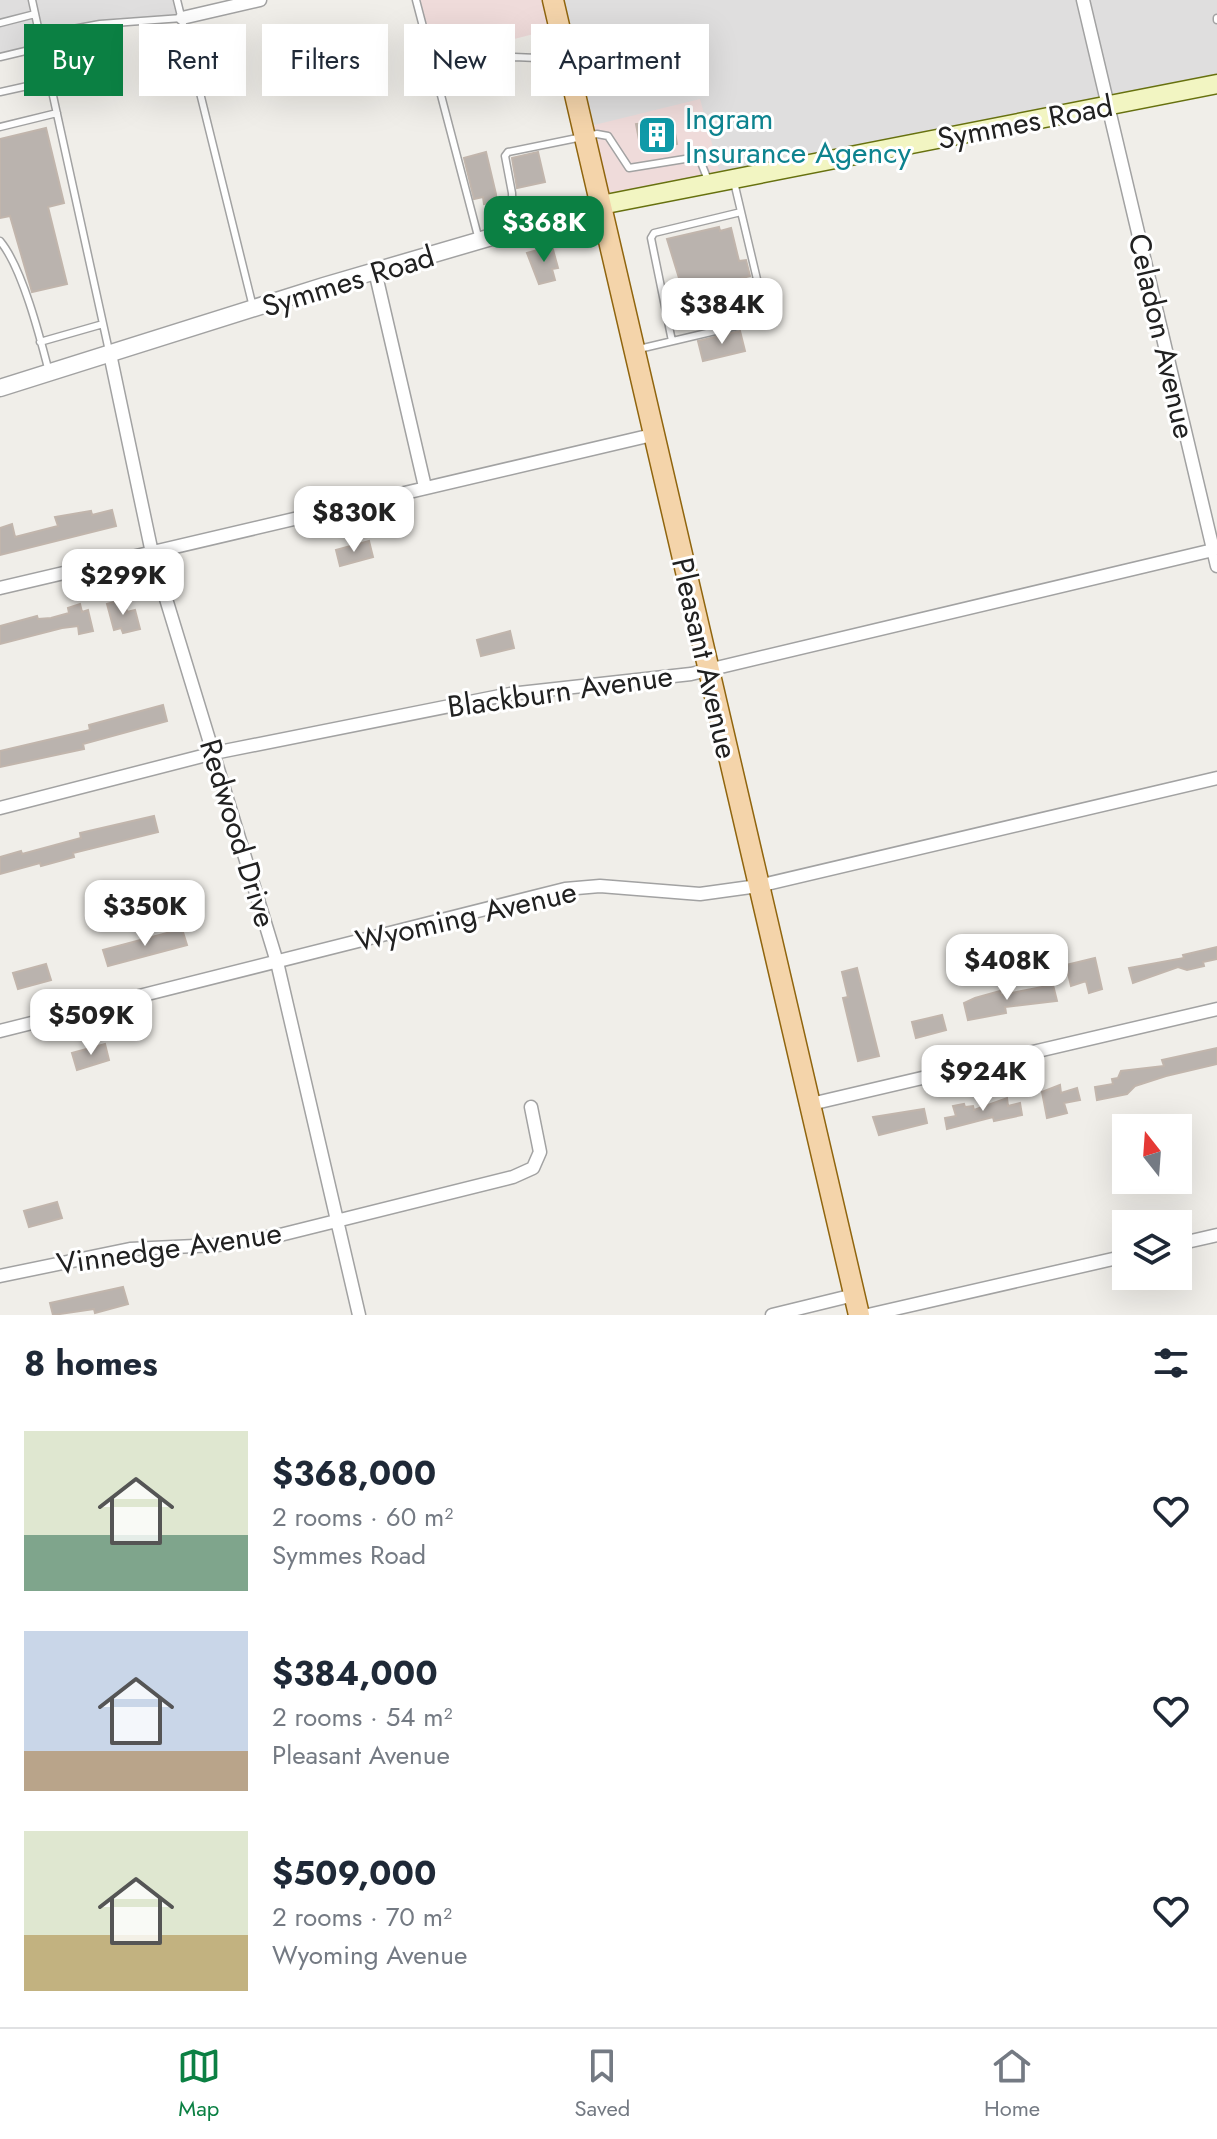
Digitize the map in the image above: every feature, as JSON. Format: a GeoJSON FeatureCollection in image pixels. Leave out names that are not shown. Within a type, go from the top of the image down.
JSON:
{"type":"FeatureCollection","features":[{"type":"Feature","properties":{"kind":"main road","name":"Pleasant Avenue"},"geometry":{"type":"LineString","coordinates":[[553,0],[558,24]]}},
{"type":"Feature","properties":{"kind":"main road","name":"Symmes Road"},"geometry":{"type":"LineString","coordinates":[[601,205],[1217,84]]}},
{"type":"Feature","properties":{"kind":"main road","name":"Pleasant Avenue"},"geometry":{"type":"LineString","coordinates":[[575,96],[856,1305]]}},
{"type":"Feature","properties":{"kind":"street"},"geometry":{"type":"LineString","coordinates":[[182,18],[260,0]]}},
{"type":"Feature","properties":{"kind":"street","name":"Celadon Avenue"},"geometry":{"type":"LineString","coordinates":[[1083,0],[1217,566]]}},
{"type":"Feature","properties":{"kind":"street","name":"Symmes Road"},"geometry":{"type":"LineString","coordinates":[[0,388],[375,271],[601,205]]}},
{"type":"Feature","properties":{"kind":"street"},"geometry":{"type":"LineString","coordinates":[[375,271],[425,487]]}},
{"type":"Feature","properties":{"kind":"street","name":"Redwood Drive"},"geometry":{"type":"LineString","coordinates":[[110,354],[152,553],[277,962],[359,1315]]}},
{"type":"Feature","properties":{"kind":"street"},"geometry":{"type":"LineString","coordinates":[[0,588],[652,435]]}},
{"type":"Feature","properties":{"kind":"street","name":"Blackburn Avenue"},"geometry":{"type":"LineString","coordinates":[[0,808],[214,753],[510,694],[614,685],[707,668],[1213,550]]}},
{"type":"Feature","properties":{"kind":"street","name":"Wyoming Avenue"},"geometry":{"type":"LineString","coordinates":[[0,1031],[565,889],[600,886],[700,894],[758,886],[1217,778]]}},
{"type":"Feature","properties":{"kind":"street"},"geometry":{"type":"LineString","coordinates":[[811,1104],[1217,1009]]}},
{"type":"Feature","properties":{"kind":"street","name":"Vinnedge Avenue"},"geometry":{"type":"LineString","coordinates":[[0,1276],[130,1249],[217,1245],[280,1235],[513,1177],[533,1168],[540,1152],[531,1107]]}},
{"type":"Feature","properties":{"kind":"street"},"geometry":{"type":"LineString","coordinates":[[1192,1241],[1217,1235]]}},
{"type":"Feature","properties":{"kind":"street"},"geometry":{"type":"LineString","coordinates":[[868,1315],[1112,1259]]}},
{"type":"Feature","properties":{"kind":"street"},"geometry":{"type":"LineString","coordinates":[[772,1315],[856,1305]]}},
{"type":"Feature","properties":{"kind":"lane"},"geometry":{"type":"LineString","coordinates":[[32,0],[37,24]]}},
{"type":"Feature","properties":{"kind":"lane"},"geometry":{"type":"LineString","coordinates":[[177,0],[254,310]]}},
{"type":"Feature","properties":{"kind":"lane"},"geometry":{"type":"LineString","coordinates":[[416,0],[422,24]]}},
{"type":"Feature","properties":{"kind":"lane"},"geometry":{"type":"LineString","coordinates":[[0,23],[35,14]]}},
{"type":"Feature","properties":{"kind":"lane"},"geometry":{"type":"LineString","coordinates":[[100,24],[182,18]]}},
{"type":"Feature","properties":{"kind":"lane"},"geometry":{"type":"LineString","coordinates":[[0,57],[24,51]]}},
{"type":"Feature","properties":{"kind":"lane"},"geometry":{"type":"LineString","coordinates":[[0,92],[24,87]]}},
{"type":"Feature","properties":{"kind":"lane"},"geometry":{"type":"LineString","coordinates":[[53,96],[110,354]]}},
{"type":"Feature","properties":{"kind":"lane"},"geometry":{"type":"LineString","coordinates":[[441,96],[479,240]]}},
{"type":"Feature","properties":{"kind":"lane"},"geometry":{"type":"LineString","coordinates":[[0,127],[57,113]]}},
{"type":"Feature","properties":{"kind":"lane"},"geometry":{"type":"LineString","coordinates":[[513,230],[512,193],[505,156],[508,152],[584,137],[608,136],[629,168],[691,158],[700,160],[709,183]]}},
{"type":"Feature","properties":{"kind":"lane"},"geometry":{"type":"LineString","coordinates":[[633,350],[762,320],[765,313],[733,179]]}},
{"type":"Feature","properties":{"kind":"lane"},"geometry":{"type":"LineString","coordinates":[[672,341],[651,238],[654,233],[741,212]]}},
{"type":"Feature","properties":{"kind":"lane"},"geometry":{"type":"LineString","coordinates":[[0,241],[10,253],[49,373]]}},
{"type":"Feature","properties":{"kind":"lane"},"geometry":{"type":"LineString","coordinates":[[40,342],[103,324]]}},
{"type":"Feature","properties":{"kind":"shaded area"},"geometry":{"type":"Polygon","coordinates":[[[0,0],[178,0],[182,13],[123,27],[123,24],[24,24],[24,50],[0,56],[0,0]]]}},
{"type":"Feature","properties":{"kind":"shaded area"},"geometry":{"type":"Polygon","coordinates":[[[413,0],[543,0],[549,24],[531,24],[531,35],[515,39],[515,24],[422,24],[413,0]]]}},
{"type":"Feature","properties":{"kind":"shaded area"},"geometry":{"type":"Polygon","coordinates":[[[553,0],[1217,0],[1217,84],[722,181],[582,128],[575,96],[709,96],[709,24],[558,24],[553,0]]]}},
{"type":"Feature","properties":{"kind":"shaded area"},"geometry":{"type":"Polygon","coordinates":[[[700,99],[722,181],[601,205],[582,128],[700,99]]]}},
{"type":"Feature","properties":{"kind":"building","name":"Ingram Insurance Agency"},"geometry":{"type":"Polygon","coordinates":[[[651,122],[652,125],[673,122],[677,144],[641,150],[636,124],[651,122]]]}},
{"type":"Feature","properties":{"kind":"building"},"geometry":{"type":"Polygon","coordinates":[[[46,128],[64,203],[48,207],[67,284],[32,292],[10,216],[0,218],[0,139],[46,128]]]}},
{"type":"Feature","properties":{"kind":"building"},"geometry":{"type":"Polygon","coordinates":[[[486,152],[496,202],[484,204],[483,197],[474,199],[464,158],[486,152]]]}},
{"type":"Feature","properties":{"kind":"building"},"geometry":{"type":"Polygon","coordinates":[[[538,152],[545,182],[517,188],[512,158],[538,152]]]}},
{"type":"Feature","properties":{"kind":"building"},"geometry":{"type":"Polygon","coordinates":[[[719,227],[720,231],[731,228],[739,261],[746,260],[750,276],[742,278],[749,303],[691,317],[667,239],[719,227]]]}},
{"type":"Feature","properties":{"kind":"building"},"geometry":{"type":"Polygon","coordinates":[[[552,246],[558,268],[552,269],[555,280],[539,284],[527,253],[552,246]]]}},
{"type":"Feature","properties":{"kind":"building"},"geometry":{"type":"Polygon","coordinates":[[[740,331],[745,351],[703,361],[698,341],[740,331]]]}},
{"type":"Feature","properties":{"kind":"building"},"geometry":{"type":"Polygon","coordinates":[[[112,510],[116,526],[0,555],[0,528],[12,524],[15,537],[58,526],[55,517],[91,511],[92,515],[112,510]]]}},
{"type":"Feature","properties":{"kind":"building"},"geometry":{"type":"Polygon","coordinates":[[[369,541],[373,557],[340,566],[336,550],[369,541]]]}},
{"type":"Feature","properties":{"kind":"building"},"geometry":{"type":"Polygon","coordinates":[[[124,599],[127,612],[135,610],[140,629],[123,633],[121,628],[114,630],[107,604],[124,599]]]}},
{"type":"Feature","properties":{"kind":"building"},"geometry":{"type":"Polygon","coordinates":[[[80,604],[82,612],[88,610],[93,631],[79,634],[78,626],[62,628],[0,644],[0,626],[37,616],[38,619],[51,618],[69,613],[68,608],[80,604]]]}},
{"type":"Feature","properties":{"kind":"building"},"geometry":{"type":"Polygon","coordinates":[[[510,631],[514,648],[481,656],[477,640],[510,631]]]}},
{"type":"Feature","properties":{"kind":"building"},"geometry":{"type":"Polygon","coordinates":[[[163,705],[167,721],[83,744],[84,749],[0,767],[0,751],[90,730],[89,725],[163,705]]]}},
{"type":"Feature","properties":{"kind":"building"},"geometry":{"type":"Polygon","coordinates":[[[154,816],[158,832],[73,853],[74,857],[41,866],[40,863],[0,874],[0,857],[21,851],[22,854],[81,838],[80,833],[154,816]]]}},
{"type":"Feature","properties":{"kind":"building"},"geometry":{"type":"Polygon","coordinates":[[[182,929],[187,945],[108,966],[103,950],[182,929]]]}},
{"type":"Feature","properties":{"kind":"building"},"geometry":{"type":"Polygon","coordinates":[[[1217,947],[1217,959],[1203,962],[1204,966],[1187,970],[1178,967],[1133,983],[1129,968],[1184,958],[1183,955],[1217,947]]]}},
{"type":"Feature","properties":{"kind":"building"},"geometry":{"type":"Polygon","coordinates":[[[1095,958],[1102,989],[1089,993],[1086,981],[1071,986],[1066,965],[1095,958]]]}},
{"type":"Feature","properties":{"kind":"building"},"geometry":{"type":"Polygon","coordinates":[[[46,964],[51,980],[18,989],[13,973],[46,964]]]}},
{"type":"Feature","properties":{"kind":"building"},"geometry":{"type":"Polygon","coordinates":[[[857,968],[879,1056],[858,1061],[843,998],[848,997],[842,972],[857,968]]]}},
{"type":"Feature","properties":{"kind":"building"},"geometry":{"type":"Polygon","coordinates":[[[1053,985],[1057,1001],[1005,1007],[1006,1013],[968,1020],[964,1003],[975,998],[1000,991],[1001,995],[1053,985]]]}},
{"type":"Feature","properties":{"kind":"building"},"geometry":{"type":"Polygon","coordinates":[[[942,1015],[946,1030],[916,1038],[912,1022],[942,1015]]]}},
{"type":"Feature","properties":{"kind":"building"},"geometry":{"type":"Polygon","coordinates":[[[105,1044],[109,1060],[77,1070],[72,1053],[105,1044]]]}},
{"type":"Feature","properties":{"kind":"building"},"geometry":{"type":"Polygon","coordinates":[[[1217,1048],[1217,1064],[1166,1076],[1135,1086],[1127,1094],[1097,1100],[1095,1087],[1113,1084],[1112,1079],[1118,1078],[1121,1071],[1164,1066],[1162,1060],[1217,1048]]]}},
{"type":"Feature","properties":{"kind":"building"},"geometry":{"type":"Polygon","coordinates":[[[1060,1085],[1061,1093],[1077,1088],[1080,1100],[1064,1103],[1067,1113],[1047,1118],[1042,1092],[1060,1085]]]}},
{"type":"Feature","properties":{"kind":"building"},"geometry":{"type":"Polygon","coordinates":[[[1007,1098],[1008,1106],[1020,1103],[1022,1115],[994,1121],[993,1117],[947,1129],[945,1118],[956,1116],[953,1106],[964,1104],[965,1107],[973,1106],[974,1110],[1007,1098]]]}},
{"type":"Feature","properties":{"kind":"building"},"geometry":{"type":"Polygon","coordinates":[[[924,1109],[927,1123],[879,1135],[873,1117],[924,1109]]]}},
{"type":"Feature","properties":{"kind":"building"},"geometry":{"type":"Polygon","coordinates":[[[57,1202],[62,1218],[29,1227],[24,1211],[57,1202]]]}},
{"type":"Feature","properties":{"kind":"building"},"geometry":{"type":"Polygon","coordinates":[[[123,1287],[128,1304],[95,1313],[94,1309],[53,1315],[50,1303],[123,1287]]]}},
{"type":"Feature","properties":{"kind":"place","name":"Ingram Insurance Agency"},"geometry":{"type":"Point","coordinates":[657,135]}}]}
